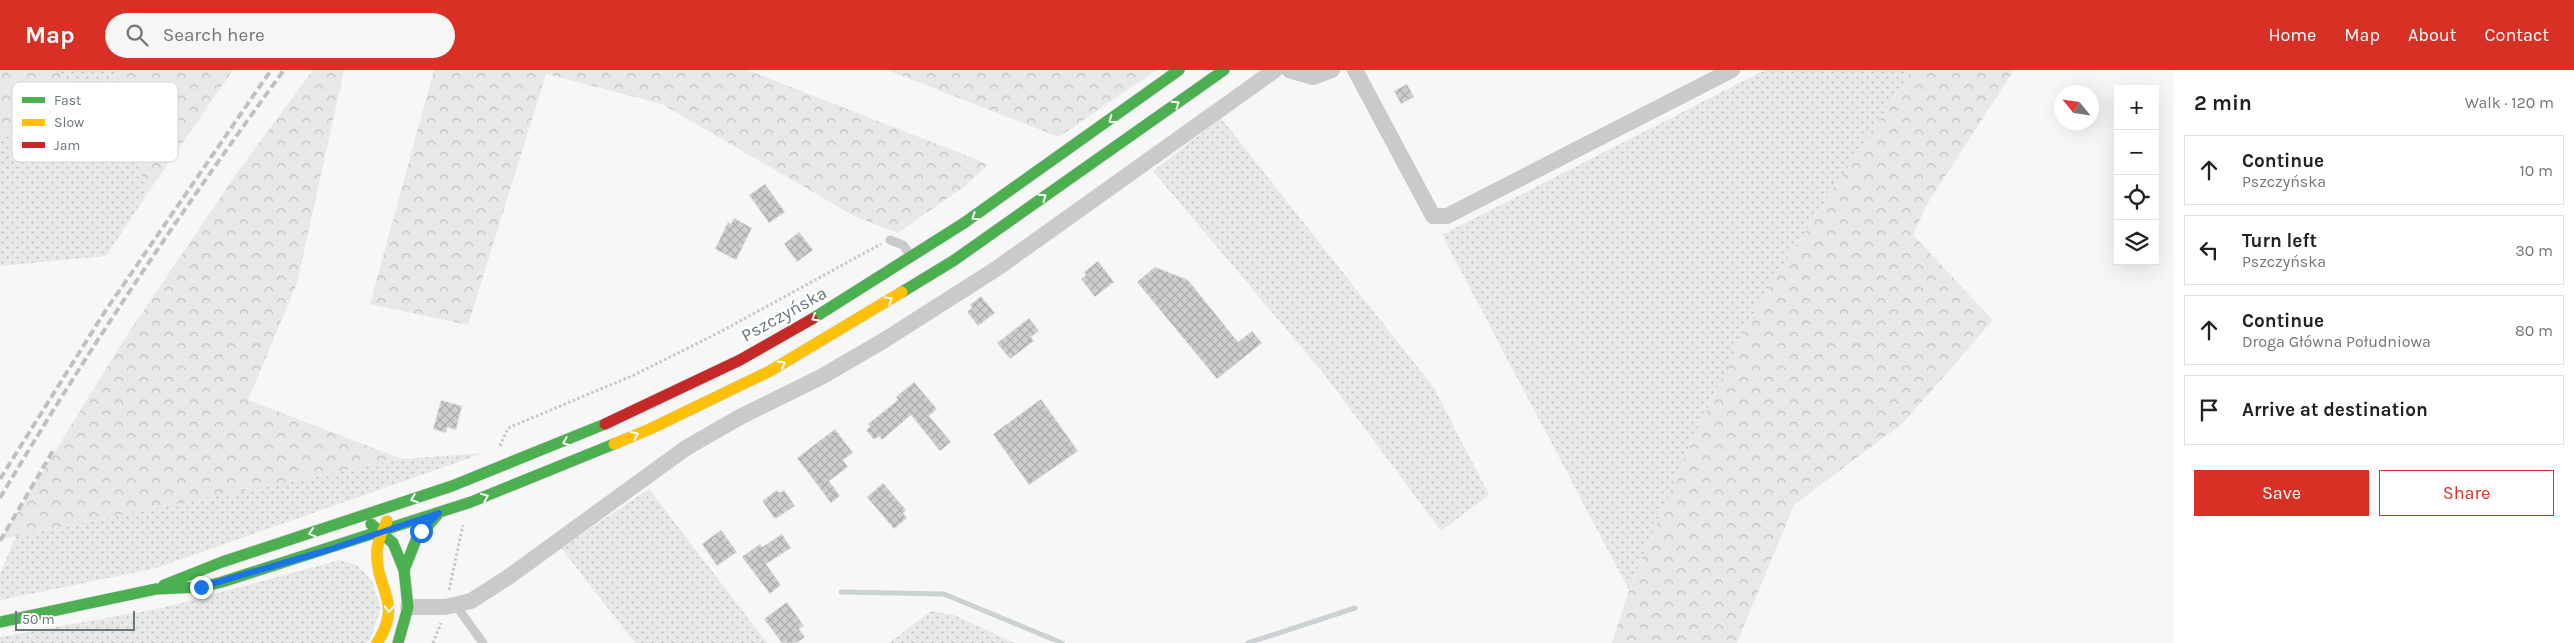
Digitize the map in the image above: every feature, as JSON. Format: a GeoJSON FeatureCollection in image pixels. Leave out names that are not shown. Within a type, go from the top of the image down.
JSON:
{"type":"FeatureCollection","features":[{"type":"Feature","properties":{"kind":"main road","name":"Pszczyńska"},"geometry":{"type":"LineString","coordinates":[[156,589],[196,570],[395,506],[502,468],[585,434],[674,393],[774,342],[913,258],[1042,171],[1179,70]]}},
{"type":"Feature","properties":{"kind":"main road"},"geometry":{"type":"LineString","coordinates":[[0,622],[156,589],[201,587],[328,550],[439,513],[650,429],[770,371],[953,261],[1224,70]]}},
{"type":"Feature","properties":{"kind":"main road"},"geometry":{"type":"LineString","coordinates":[[377,643],[389,618],[390,602],[381,573],[377,551],[382,532],[395,506]]}},
{"type":"Feature","properties":{"kind":"main road"},"geometry":{"type":"LineString","coordinates":[[404,570],[410,549],[417,537],[439,513]]}},
{"type":"Feature","properties":{"kind":"main road"},"geometry":{"type":"LineString","coordinates":[[359,518],[382,532],[393,543],[404,570],[408,607],[405,624],[398,643]]}},
{"type":"Feature","properties":{"kind":"main road"},"geometry":{"type":"LineString","coordinates":[[328,550],[344,554]]}},
{"type":"Feature","properties":{"kind":"main road"},"geometry":{"type":"LineString","coordinates":[[367,563],[381,573]]}},
{"type":"Feature","properties":{"kind":"street"},"geometry":{"type":"LineString","coordinates":[[408,607],[450,606],[471,600],[508,578],[606,503],[686,448],[740,417],[829,372],[996,269],[1275,70]]}},
{"type":"Feature","properties":{"kind":"street"},"geometry":{"type":"LineString","coordinates":[[1289,70],[1313,77],[1332,70]]}},
{"type":"Feature","properties":{"kind":"street"},"geometry":{"type":"LineString","coordinates":[[1355,70],[1433,216],[1447,216],[1732,70]]}},
{"type":"Feature","properties":{"kind":"lane"},"geometry":{"type":"LineString","coordinates":[[890,240],[903,245],[913,258]]}},
{"type":"Feature","properties":{"kind":"lane"},"geometry":{"type":"LineString","coordinates":[[450,606],[483,643]]}},
{"type":"Feature","properties":{"kind":"path"},"geometry":{"type":"LineString","coordinates":[[498,450],[508,428],[634,375],[720,332],[865,251],[890,240]]}},
{"type":"Feature","properties":{"kind":"path"},"geometry":{"type":"LineString","coordinates":[[433,643],[450,606],[464,520]]}},
{"type":"Feature","properties":{"kind":"green space"},"geometry":{"type":"Polygon","coordinates":[[[0,70],[60,70],[64,82],[12,82],[12,136],[0,138],[0,70]]]}},
{"type":"Feature","properties":{"kind":"green space"},"geometry":{"type":"Polygon","coordinates":[[[60,70],[117,70],[115,76],[117,82],[64,82],[60,70]]]}},
{"type":"Feature","properties":{"kind":"green space"},"geometry":{"type":"Polygon","coordinates":[[[117,70],[233,70],[178,149],[178,82],[117,82],[115,76],[117,70]]]}},
{"type":"Feature","properties":{"kind":"green space"},"geometry":{"type":"Polygon","coordinates":[[[313,70],[344,70],[297,283],[248,400],[402,459],[1,539],[125,338],[239,170],[313,70]]]}},
{"type":"Feature","properties":{"kind":"green space"},"geometry":{"type":"Polygon","coordinates":[[[434,70],[747,70],[988,164],[965,186],[898,233],[854,216],[662,104],[546,74],[468,325],[370,304],[434,70]]]}},
{"type":"Feature","properties":{"kind":"green space"},"geometry":{"type":"Polygon","coordinates":[[[887,70],[1156,70],[1059,137],[887,70]]]}},
{"type":"Feature","properties":{"kind":"green space"},"geometry":{"type":"Polygon","coordinates":[[[1765,70],[1912,70],[1762,297],[1691,442],[1629,590],[1442,235],[1765,70]]]}},
{"type":"Feature","properties":{"kind":"green space"},"geometry":{"type":"Polygon","coordinates":[[[1912,70],[2014,70],[1926,206],[1913,235],[1993,320],[1904,422],[1794,505],[1737,643],[1612,643],[1629,590],[1691,442],[1762,297],[1912,70]]]}},
{"type":"Feature","properties":{"kind":"green space"},"geometry":{"type":"Polygon","coordinates":[[[1221,118],[1434,388],[1489,495],[1441,531],[1324,374],[1153,171],[1221,118]]]}},
{"type":"Feature","properties":{"kind":"green space"},"geometry":{"type":"Polygon","coordinates":[[[12,136],[12,162],[138,162],[147,194],[106,256],[0,266],[0,138],[12,136]]]}},
{"type":"Feature","properties":{"kind":"green space"},"geometry":{"type":"Polygon","coordinates":[[[138,162],[169,162],[147,194],[138,162]]]}},
{"type":"Feature","properties":{"kind":"green space"},"geometry":{"type":"Polygon","coordinates":[[[484,453],[153,569],[0,600],[0,574],[16,536],[402,459],[484,453]]]}},
{"type":"Feature","properties":{"kind":"green space"},"geometry":{"type":"Polygon","coordinates":[[[649,489],[767,643],[635,643],[561,548],[649,489]]]}},
{"type":"Feature","properties":{"kind":"green space"},"geometry":{"type":"Polygon","coordinates":[[[340,560],[357,565],[372,581],[381,608],[370,640],[366,643],[0,643],[0,637],[162,608],[340,560]]]}},
{"type":"Feature","properties":{"kind":"green space"},"geometry":{"type":"Polygon","coordinates":[[[931,611],[954,615],[1014,643],[889,643],[931,611]]]}},
{"type":"Feature","properties":{"kind":"building"},"geometry":{"type":"Polygon","coordinates":[[[1407,84],[1414,97],[1401,104],[1394,91],[1407,84]]]}},
{"type":"Feature","properties":{"kind":"building"},"geometry":{"type":"Polygon","coordinates":[[[765,184],[785,212],[769,223],[749,195],[765,184]]]}},
{"type":"Feature","properties":{"kind":"building"},"geometry":{"type":"Polygon","coordinates":[[[734,218],[752,228],[736,260],[715,249],[728,222],[731,224],[734,218]]]}},
{"type":"Feature","properties":{"kind":"building"},"geometry":{"type":"Polygon","coordinates":[[[799,232],[813,250],[797,262],[784,244],[799,232]]]}},
{"type":"Feature","properties":{"kind":"building"},"geometry":{"type":"Polygon","coordinates":[[[1098,261],[1114,282],[1095,297],[1081,279],[1086,275],[1084,272],[1098,261]]]}},
{"type":"Feature","properties":{"kind":"building"},"geometry":{"type":"Polygon","coordinates":[[[1155,267],[1188,280],[1238,342],[1252,331],[1262,343],[1217,379],[1137,282],[1155,267]]]}},
{"type":"Feature","properties":{"kind":"building"},"geometry":{"type":"Polygon","coordinates":[[[981,296],[995,313],[978,326],[967,312],[972,308],[970,305],[981,296]]]}},
{"type":"Feature","properties":{"kind":"building"},"geometry":{"type":"Polygon","coordinates":[[[1029,318],[1039,331],[1031,337],[1034,341],[1010,359],[997,343],[1029,318]]]}},
{"type":"Feature","properties":{"kind":"building"},"geometry":{"type":"Polygon","coordinates":[[[914,382],[937,409],[929,416],[951,442],[940,451],[911,415],[882,440],[879,436],[874,440],[866,430],[870,427],[868,424],[898,400],[896,397],[914,382]]]}},
{"type":"Feature","properties":{"kind":"building"},"geometry":{"type":"Polygon","coordinates":[[[1041,399],[1078,451],[1029,485],[993,434],[1041,399]]]}},
{"type":"Feature","properties":{"kind":"building"},"geometry":{"type":"Polygon","coordinates":[[[441,400],[462,406],[456,430],[447,427],[446,433],[433,429],[441,400]]]}},
{"type":"Feature","properties":{"kind":"building"},"geometry":{"type":"Polygon","coordinates":[[[835,429],[853,453],[843,460],[848,467],[829,481],[840,496],[831,503],[797,458],[835,429]]]}},
{"type":"Feature","properties":{"kind":"building"},"geometry":{"type":"Polygon","coordinates":[[[883,483],[906,510],[903,513],[907,518],[894,529],[867,497],[883,483]]]}},
{"type":"Feature","properties":{"kind":"building"},"geometry":{"type":"Polygon","coordinates":[[[777,490],[779,493],[784,490],[795,506],[775,519],[762,501],[777,490]]]}},
{"type":"Feature","properties":{"kind":"building"},"geometry":{"type":"Polygon","coordinates":[[[721,530],[737,552],[717,566],[702,544],[721,530]]]}},
{"type":"Feature","properties":{"kind":"building"},"geometry":{"type":"Polygon","coordinates":[[[782,534],[791,548],[766,564],[781,585],[770,594],[742,557],[760,544],[762,547],[782,534]]]}},
{"type":"Feature","properties":{"kind":"building"},"geometry":{"type":"Polygon","coordinates":[[[787,602],[804,626],[799,629],[805,637],[797,643],[782,643],[764,619],[787,602]]]}},
{"type":"Feature","properties":{"kind":"waterway"},"geometry":{"type":"LineString","coordinates":[[841,592],[944,594],[1062,643]]}},
{"type":"Feature","properties":{"kind":"waterway"},"geometry":{"type":"LineString","coordinates":[[1248,643],[1355,608]]}},
{"type":"Feature","properties":{"kind":"railway"},"geometry":{"type":"LineString","coordinates":[[0,479],[104,313],[271,70]]}},
{"type":"Feature","properties":{"kind":"railway"},"geometry":{"type":"LineString","coordinates":[[0,498],[101,334],[209,174],[284,70]]}},
{"type":"Feature","properties":{"kind":"railway"},"geometry":{"type":"LineString","coordinates":[[0,541],[54,449]]}},
{"type":"Feature","properties":{"kind":"traffic: fast"},"geometry":{"type":"LineString","coordinates":[[812,319],[964,223],[1179,70]]}},
{"type":"Feature","properties":{"kind":"traffic: fast"},"geometry":{"type":"LineString","coordinates":[[902,292],[953,261],[1224,70]]}},
{"type":"Feature","properties":{"kind":"traffic: fast"},"geometry":{"type":"LineString","coordinates":[[164,585],[222,562],[452,486],[605,424]]}},
{"type":"Feature","properties":{"kind":"traffic: fast"},"geometry":{"type":"LineString","coordinates":[[0,622],[156,589],[201,587],[222,582],[471,502],[614,444]]}},
{"type":"Feature","properties":{"kind":"traffic: fast"},"geometry":{"type":"LineString","coordinates":[[404,570],[416,540],[437,515]]}},
{"type":"Feature","properties":{"kind":"traffic: fast"},"geometry":{"type":"LineString","coordinates":[[371,524],[393,543],[404,570],[408,607],[398,643]]}},
{"type":"Feature","properties":{"kind":"traffic: slow"},"geometry":{"type":"LineString","coordinates":[[614,444],[650,429],[770,371],[902,292]]}},
{"type":"Feature","properties":{"kind":"traffic: slow"},"geometry":{"type":"LineString","coordinates":[[377,643],[385,629],[388,616],[388,606],[380,576],[377,550],[387,521]]}},
{"type":"Feature","properties":{"kind":"traffic: jam"},"geometry":{"type":"LineString","coordinates":[[605,424],[740,360],[812,319]]}},
{"type":"Feature","properties":{"kind":"route"},"geometry":{"type":"LineString","coordinates":[[201,587],[328,550],[439,513],[421,531]]}}]}
